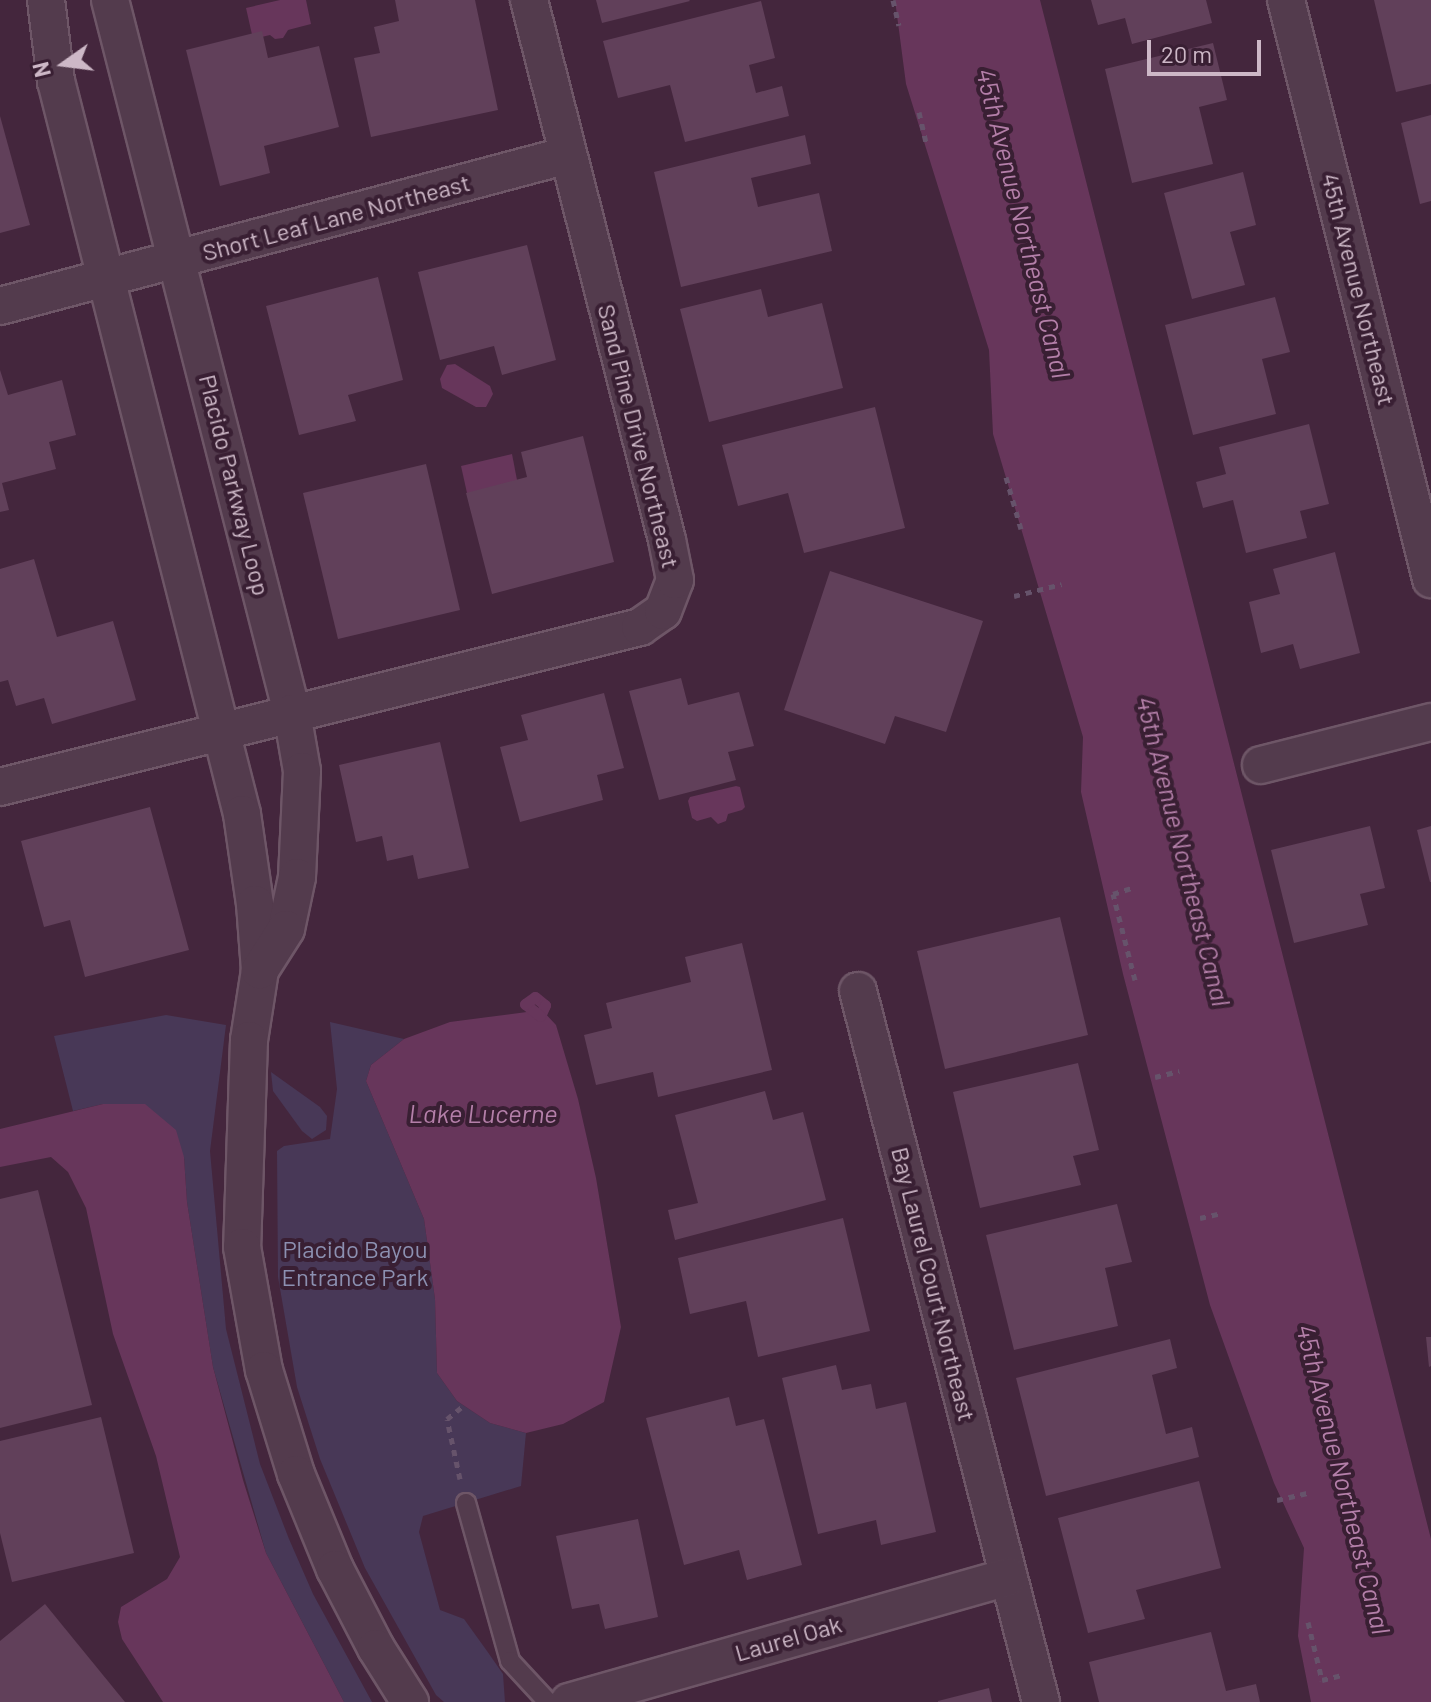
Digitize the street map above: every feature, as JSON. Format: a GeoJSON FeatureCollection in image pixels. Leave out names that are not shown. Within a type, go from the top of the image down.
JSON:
{"type":"FeatureCollection","features":[{"type":"Feature","properties":{"kind":"street","name":"Placido Parkway Loop"},"geometry":{"type":"LineString","coordinates":[[46,0],[56,81],[242,814],[255,904],[260,970],[249,1040],[242,1247],[264,1370],[296,1474],[335,1569],[376,1648],[410,1702]]}},
{"type":"Feature","properties":{"kind":"street","name":"Placido Parkway Loop"},"geometry":{"type":"LineString","coordinates":[[110,0],[179,259],[292,713],[302,771],[297,877],[286,929],[260,970]]}},
{"type":"Feature","properties":{"kind":"street","name":"Sand Pine Drive Northeast"},"geometry":{"type":"LineString","coordinates":[[0,787],[640,627],[663,611],[675,580],[667,540],[529,0]]}},
{"type":"Feature","properties":{"kind":"street","name":"45th Avenue Northeast"},"geometry":{"type":"LineString","coordinates":[[1286,0],[1431,579]]}},
{"type":"Feature","properties":{"kind":"street","name":"Short Leaf Lane Northeast"},"geometry":{"type":"LineString","coordinates":[[0,306],[568,155]]}},
{"type":"Feature","properties":{"kind":"street"},"geometry":{"type":"LineString","coordinates":[[1261,765],[1431,722]]}},
{"type":"Feature","properties":{"kind":"street","name":"Bay Laurel Court Northeast"},"geometry":{"type":"LineString","coordinates":[[858,991],[1041,1702]]}},
{"type":"Feature","properties":{"kind":"street","name":"Laurel Oak"},"geometry":{"type":"LineString","coordinates":[[569,1702],[1009,1577]]}},
{"type":"Feature","properties":{"kind":"lane"},"geometry":{"type":"LineString","coordinates":[[466,1503],[510,1661],[548,1702]]}},
{"type":"Feature","properties":{"kind":"path"},"geometry":{"type":"LineString","coordinates":[[893,0],[899,25]]}},
{"type":"Feature","properties":{"kind":"path"},"geometry":{"type":"LineString","coordinates":[[919,112],[926,142]]}},
{"type":"Feature","properties":{"kind":"path"},"geometry":{"type":"LineString","coordinates":[[1006,477],[1021,529]]}},
{"type":"Feature","properties":{"kind":"path"},"geometry":{"type":"LineString","coordinates":[[1014,596],[1062,584]]}},
{"type":"Feature","properties":{"kind":"path"},"geometry":{"type":"LineString","coordinates":[[1135,887],[1113,894],[1135,980]]}},
{"type":"Feature","properties":{"kind":"path"},"geometry":{"type":"LineString","coordinates":[[1155,1077],[1179,1071]]}},
{"type":"Feature","properties":{"kind":"path"},"geometry":{"type":"LineString","coordinates":[[1200,1218],[1222,1213]]}},
{"type":"Feature","properties":{"kind":"path"},"geometry":{"type":"LineString","coordinates":[[464,1405],[447,1419],[466,1503]]}},
{"type":"Feature","properties":{"kind":"path"},"geometry":{"type":"LineString","coordinates":[[1277,1500],[1307,1493]]}},
{"type":"Feature","properties":{"kind":"path"},"geometry":{"type":"LineString","coordinates":[[1308,1622],[1322,1680],[1342,1675]]}},
{"type":"Feature","properties":{"kind":"green space"},"geometry":{"type":"Polygon","coordinates":[[[166,1015],[226,1025],[210,1151],[226,1329],[260,1464],[289,1539],[313,1594],[372,1702],[344,1702],[266,1553],[213,1367],[187,1202],[184,1157],[103,1104],[73,1111],[54,1036],[166,1015]]]}},
{"type":"Feature","properties":{"kind":"green space","name":"Placido Bayou Entrance Park"},"geometry":{"type":"Polygon","coordinates":[[[330,1022],[404,1039],[371,1065],[366,1081],[424,1219],[435,1299],[437,1373],[457,1401],[490,1423],[526,1433],[521,1486],[423,1516],[419,1532],[440,1610],[464,1619],[487,1651],[503,1674],[505,1702],[444,1702],[436,1695],[365,1568],[320,1459],[297,1387],[278,1277],[277,1151],[284,1146],[330,1139],[337,1089],[330,1022]]]}},
{"type":"Feature","properties":{"kind":"green space"},"geometry":{"type":"Polygon","coordinates":[[[271,1072],[320,1107],[327,1116],[326,1130],[312,1139],[302,1131],[273,1091],[271,1072]]]}},
{"type":"Feature","properties":{"kind":"water"},"geometry":{"type":"Polygon","coordinates":[[[280,0],[306,0],[311,24],[288,30],[283,38],[275,39],[270,35],[253,39],[246,8],[280,0]]]}},
{"type":"Feature","properties":{"kind":"water","name":"45th Avenue Northeast Canal"},"geometry":{"type":"Polygon","coordinates":[[[895,0],[1040,0],[1431,1539],[1431,1702],[1311,1702],[1298,1636],[1304,1548],[1274,1483],[1210,1305],[1123,974],[1081,792],[1083,737],[993,434],[989,350],[906,84],[895,0]]]}},
{"type":"Feature","properties":{"kind":"water"},"geometry":{"type":"Polygon","coordinates":[[[455,364],[490,386],[493,394],[486,407],[476,407],[442,388],[440,379],[447,365],[455,364]]]}},
{"type":"Feature","properties":{"kind":"water"},"geometry":{"type":"Polygon","coordinates":[[[512,454],[517,480],[511,491],[471,511],[461,466],[512,454]]]}},
{"type":"Feature","properties":{"kind":"water"},"geometry":{"type":"Polygon","coordinates":[[[740,787],[745,807],[742,810],[728,814],[726,821],[718,824],[711,817],[697,821],[692,818],[690,797],[740,787]]]}},
{"type":"Feature","properties":{"kind":"water","name":"Lake Lucerne"},"geometry":{"type":"Polygon","coordinates":[[[542,1010],[556,1025],[578,1099],[596,1178],[621,1327],[604,1402],[563,1424],[526,1433],[490,1423],[457,1401],[437,1373],[435,1299],[424,1219],[366,1081],[371,1065],[404,1039],[450,1022],[542,1010]]]}},
{"type":"Feature","properties":{"kind":"water"},"geometry":{"type":"Polygon","coordinates":[[[103,1104],[145,1104],[176,1130],[184,1157],[187,1202],[213,1367],[243,1480],[266,1553],[344,1702],[163,1702],[122,1639],[118,1622],[121,1607],[167,1579],[180,1557],[156,1456],[113,1334],[86,1208],[68,1172],[51,1157],[0,1167],[0,1129],[103,1104]]]}},
{"type":"Feature","properties":{"kind":"building"},"geometry":{"type":"Polygon","coordinates":[[[395,0],[475,0],[498,110],[371,137],[354,58],[380,53],[374,27],[399,21],[395,0]]]}},
{"type":"Feature","properties":{"kind":"building"},"geometry":{"type":"Polygon","coordinates":[[[596,0],[689,0],[690,1],[602,23],[596,0]]]}},
{"type":"Feature","properties":{"kind":"building"},"geometry":{"type":"Polygon","coordinates":[[[1091,0],[1206,0],[1212,23],[1132,44],[1125,18],[1098,25],[1091,0]]]}},
{"type":"Feature","properties":{"kind":"building"},"geometry":{"type":"Polygon","coordinates":[[[1374,0],[1431,0],[1431,84],[1396,92],[1374,0]]]}},
{"type":"Feature","properties":{"kind":"building"},"geometry":{"type":"Polygon","coordinates":[[[761,1],[775,58],[749,65],[756,93],[782,86],[789,116],[685,142],[670,85],[618,98],[603,41],[761,1]]]}},
{"type":"Feature","properties":{"kind":"building"},"geometry":{"type":"Polygon","coordinates":[[[262,31],[268,58],[319,46],[339,127],[264,146],[270,173],[220,186],[186,50],[262,31]]]}},
{"type":"Feature","properties":{"kind":"building"},"geometry":{"type":"Polygon","coordinates":[[[1213,43],[1227,100],[1199,107],[1213,164],[1132,183],[1105,69],[1213,43]]]}},
{"type":"Feature","properties":{"kind":"building"},"geometry":{"type":"Polygon","coordinates":[[[1431,115],[1431,201],[1420,204],[1401,123],[1431,115]]]}},
{"type":"Feature","properties":{"kind":"building"},"geometry":{"type":"Polygon","coordinates":[[[0,116],[30,225],[0,233],[0,116]]]}},
{"type":"Feature","properties":{"kind":"building"},"geometry":{"type":"Polygon","coordinates":[[[805,135],[811,164],[751,178],[758,207],[819,193],[832,251],[681,287],[654,172],[805,135]]]}},
{"type":"Feature","properties":{"kind":"building"},"geometry":{"type":"Polygon","coordinates":[[[1243,172],[1256,225],[1230,232],[1245,285],[1192,299],[1164,193],[1243,172]]]}},
{"type":"Feature","properties":{"kind":"building"},"geometry":{"type":"Polygon","coordinates":[[[527,245],[556,360],[502,375],[494,346],[440,360],[418,272],[527,245]]]}},
{"type":"Feature","properties":{"kind":"building"},"geometry":{"type":"Polygon","coordinates":[[[378,277],[403,380],[348,395],[356,421],[299,435],[266,306],[378,277]]]}},
{"type":"Feature","properties":{"kind":"building"},"geometry":{"type":"Polygon","coordinates":[[[761,289],[768,317],[822,303],[843,388],[709,422],[680,309],[761,289]]]}},
{"type":"Feature","properties":{"kind":"building"},"geometry":{"type":"Polygon","coordinates":[[[1275,297],[1290,352],[1262,359],[1276,414],[1193,435],[1165,325],[1275,297]]]}},
{"type":"Feature","properties":{"kind":"building"},"geometry":{"type":"Polygon","coordinates":[[[0,370],[8,395],[62,380],[76,435],[49,442],[56,469],[2,483],[9,510],[0,512],[0,370]]]}},
{"type":"Feature","properties":{"kind":"building"},"geometry":{"type":"Polygon","coordinates":[[[875,407],[905,528],[804,553],[788,493],[738,506],[722,445],[875,407]]]}},
{"type":"Feature","properties":{"kind":"building"},"geometry":{"type":"Polygon","coordinates":[[[1309,424],[1329,504],[1300,511],[1307,538],[1246,553],[1233,500],[1203,508],[1196,482],[1226,474],[1219,447],[1309,424]]]}},
{"type":"Feature","properties":{"kind":"building"},"geometry":{"type":"Polygon","coordinates":[[[583,436],[614,562],[492,594],[466,493],[527,477],[521,452],[583,436]]]}},
{"type":"Feature","properties":{"kind":"building"},"geometry":{"type":"Polygon","coordinates":[[[426,464],[460,610],[338,639],[303,493],[426,464]]]}},
{"type":"Feature","properties":{"kind":"building"},"geometry":{"type":"Polygon","coordinates":[[[1335,552],[1360,653],[1300,669],[1293,644],[1261,653],[1249,602],[1280,594],[1273,569],[1335,552]]]}},
{"type":"Feature","properties":{"kind":"building"},"geometry":{"type":"Polygon","coordinates":[[[34,559],[57,637],[113,621],[136,700],[52,724],[44,698],[16,706],[8,680],[0,682],[0,569],[34,559]]]}},
{"type":"Feature","properties":{"kind":"building"},"geometry":{"type":"Polygon","coordinates":[[[830,571],[983,621],[946,732],[895,716],[885,744],[784,710],[830,571]]]}},
{"type":"Feature","properties":{"kind":"building"},"geometry":{"type":"Polygon","coordinates":[[[681,678],[688,705],[739,692],[754,746],[728,752],[736,780],[659,800],[629,691],[681,678]]]}},
{"type":"Feature","properties":{"kind":"building"},"geometry":{"type":"Polygon","coordinates":[[[604,693],[624,768],[597,775],[603,800],[520,822],[500,747],[528,740],[521,715],[604,693]]]}},
{"type":"Feature","properties":{"kind":"building"},"geometry":{"type":"Polygon","coordinates":[[[440,742],[469,868],[418,879],[413,855],[387,861],[382,836],[356,842],[339,765],[440,742]]]}},
{"type":"Feature","properties":{"kind":"building"},"geometry":{"type":"Polygon","coordinates":[[[150,807],[189,950],[85,977],[70,920],[44,927],[21,841],[150,807]]]}},
{"type":"Feature","properties":{"kind":"building"},"geometry":{"type":"Polygon","coordinates":[[[1370,826],[1385,888],[1360,894],[1368,925],[1294,943],[1271,850],[1370,826]]]}},
{"type":"Feature","properties":{"kind":"building"},"geometry":{"type":"Polygon","coordinates":[[[1431,826],[1431,882],[1430,882],[1417,830],[1431,826]]]}},
{"type":"Feature","properties":{"kind":"building"},"geometry":{"type":"Polygon","coordinates":[[[1060,917],[1088,1035],[945,1069],[917,951],[1060,917]]]}},
{"type":"Feature","properties":{"kind":"building"},"geometry":{"type":"Polygon","coordinates":[[[742,943],[772,1070],[658,1097],[653,1072],[596,1085],[584,1035],[612,1028],[606,1003],[691,982],[685,957],[742,943]]]}},
{"type":"Feature","properties":{"kind":"building"},"geometry":{"type":"Polygon","coordinates":[[[1078,1063],[1099,1150],[1073,1156],[1081,1185],[980,1208],[953,1092],[1078,1063]]]}},
{"type":"Feature","properties":{"kind":"building"},"geometry":{"type":"Polygon","coordinates":[[[765,1091],[773,1120],[803,1112],[826,1200],[675,1240],[668,1210],[698,1203],[675,1115],[765,1091]]]}},
{"type":"Feature","properties":{"kind":"building"},"geometry":{"type":"Polygon","coordinates":[[[38,1190],[92,1405],[0,1428],[0,1199],[38,1190]]]}},
{"type":"Feature","properties":{"kind":"building"},"geometry":{"type":"Polygon","coordinates":[[[1117,1204],[1132,1262],[1105,1268],[1118,1326],[1014,1350],[986,1235],[1117,1204]]]}},
{"type":"Feature","properties":{"kind":"building"},"geometry":{"type":"Polygon","coordinates":[[[843,1218],[870,1331],[758,1357],[746,1301],[690,1314],[678,1258],[843,1218]]]}},
{"type":"Feature","properties":{"kind":"building"},"geometry":{"type":"Polygon","coordinates":[[[1426,1337],[1431,1337],[1429,1367],[1426,1337]]]}},
{"type":"Feature","properties":{"kind":"building"},"geometry":{"type":"Polygon","coordinates":[[[1170,1339],[1177,1368],[1152,1375],[1166,1434],[1192,1427],[1199,1457],[1046,1496],[1016,1378],[1170,1339]]]}},
{"type":"Feature","properties":{"kind":"building"},"geometry":{"type":"Polygon","coordinates":[[[836,1365],[842,1390],[871,1384],[876,1409],[906,1402],[936,1532],[881,1545],[876,1520],[818,1534],[782,1378],[836,1365]]]}},
{"type":"Feature","properties":{"kind":"building"},"geometry":{"type":"Polygon","coordinates":[[[729,1397],[736,1426],[764,1419],[802,1565],[747,1580],[739,1550],[684,1565],[646,1418],[729,1397]]]}},
{"type":"Feature","properties":{"kind":"building"},"geometry":{"type":"Polygon","coordinates":[[[101,1417],[134,1553],[12,1582],[0,1533],[0,1441],[101,1417]]]}},
{"type":"Feature","properties":{"kind":"building"},"geometry":{"type":"Polygon","coordinates":[[[1199,1481],[1221,1568],[1136,1590],[1145,1619],[1088,1633],[1058,1518],[1199,1481]]]}},
{"type":"Feature","properties":{"kind":"building"},"geometry":{"type":"Polygon","coordinates":[[[638,1519],[658,1617],[605,1629],[599,1604],[572,1609],[556,1536],[638,1519]]]}},
{"type":"Feature","properties":{"kind":"building"},"geometry":{"type":"Polygon","coordinates":[[[45,1604],[125,1702],[0,1702],[0,1641],[45,1604]]]}},
{"type":"Feature","properties":{"kind":"building"},"geometry":{"type":"Polygon","coordinates":[[[1211,1632],[1226,1691],[1256,1684],[1260,1702],[1099,1702],[1089,1662],[1211,1632]]]}},
{"type":"Feature","properties":{"kind":"building"},"geometry":{"type":"Polygon","coordinates":[[[989,1688],[992,1702],[938,1702],[938,1701],[989,1688]]]}},
{"type":"Feature","properties":{"kind":"waterway"},"geometry":{"type":"LineString","coordinates":[[535,997],[545,1005],[540,1016],[525,1004],[535,997]]}}]}
